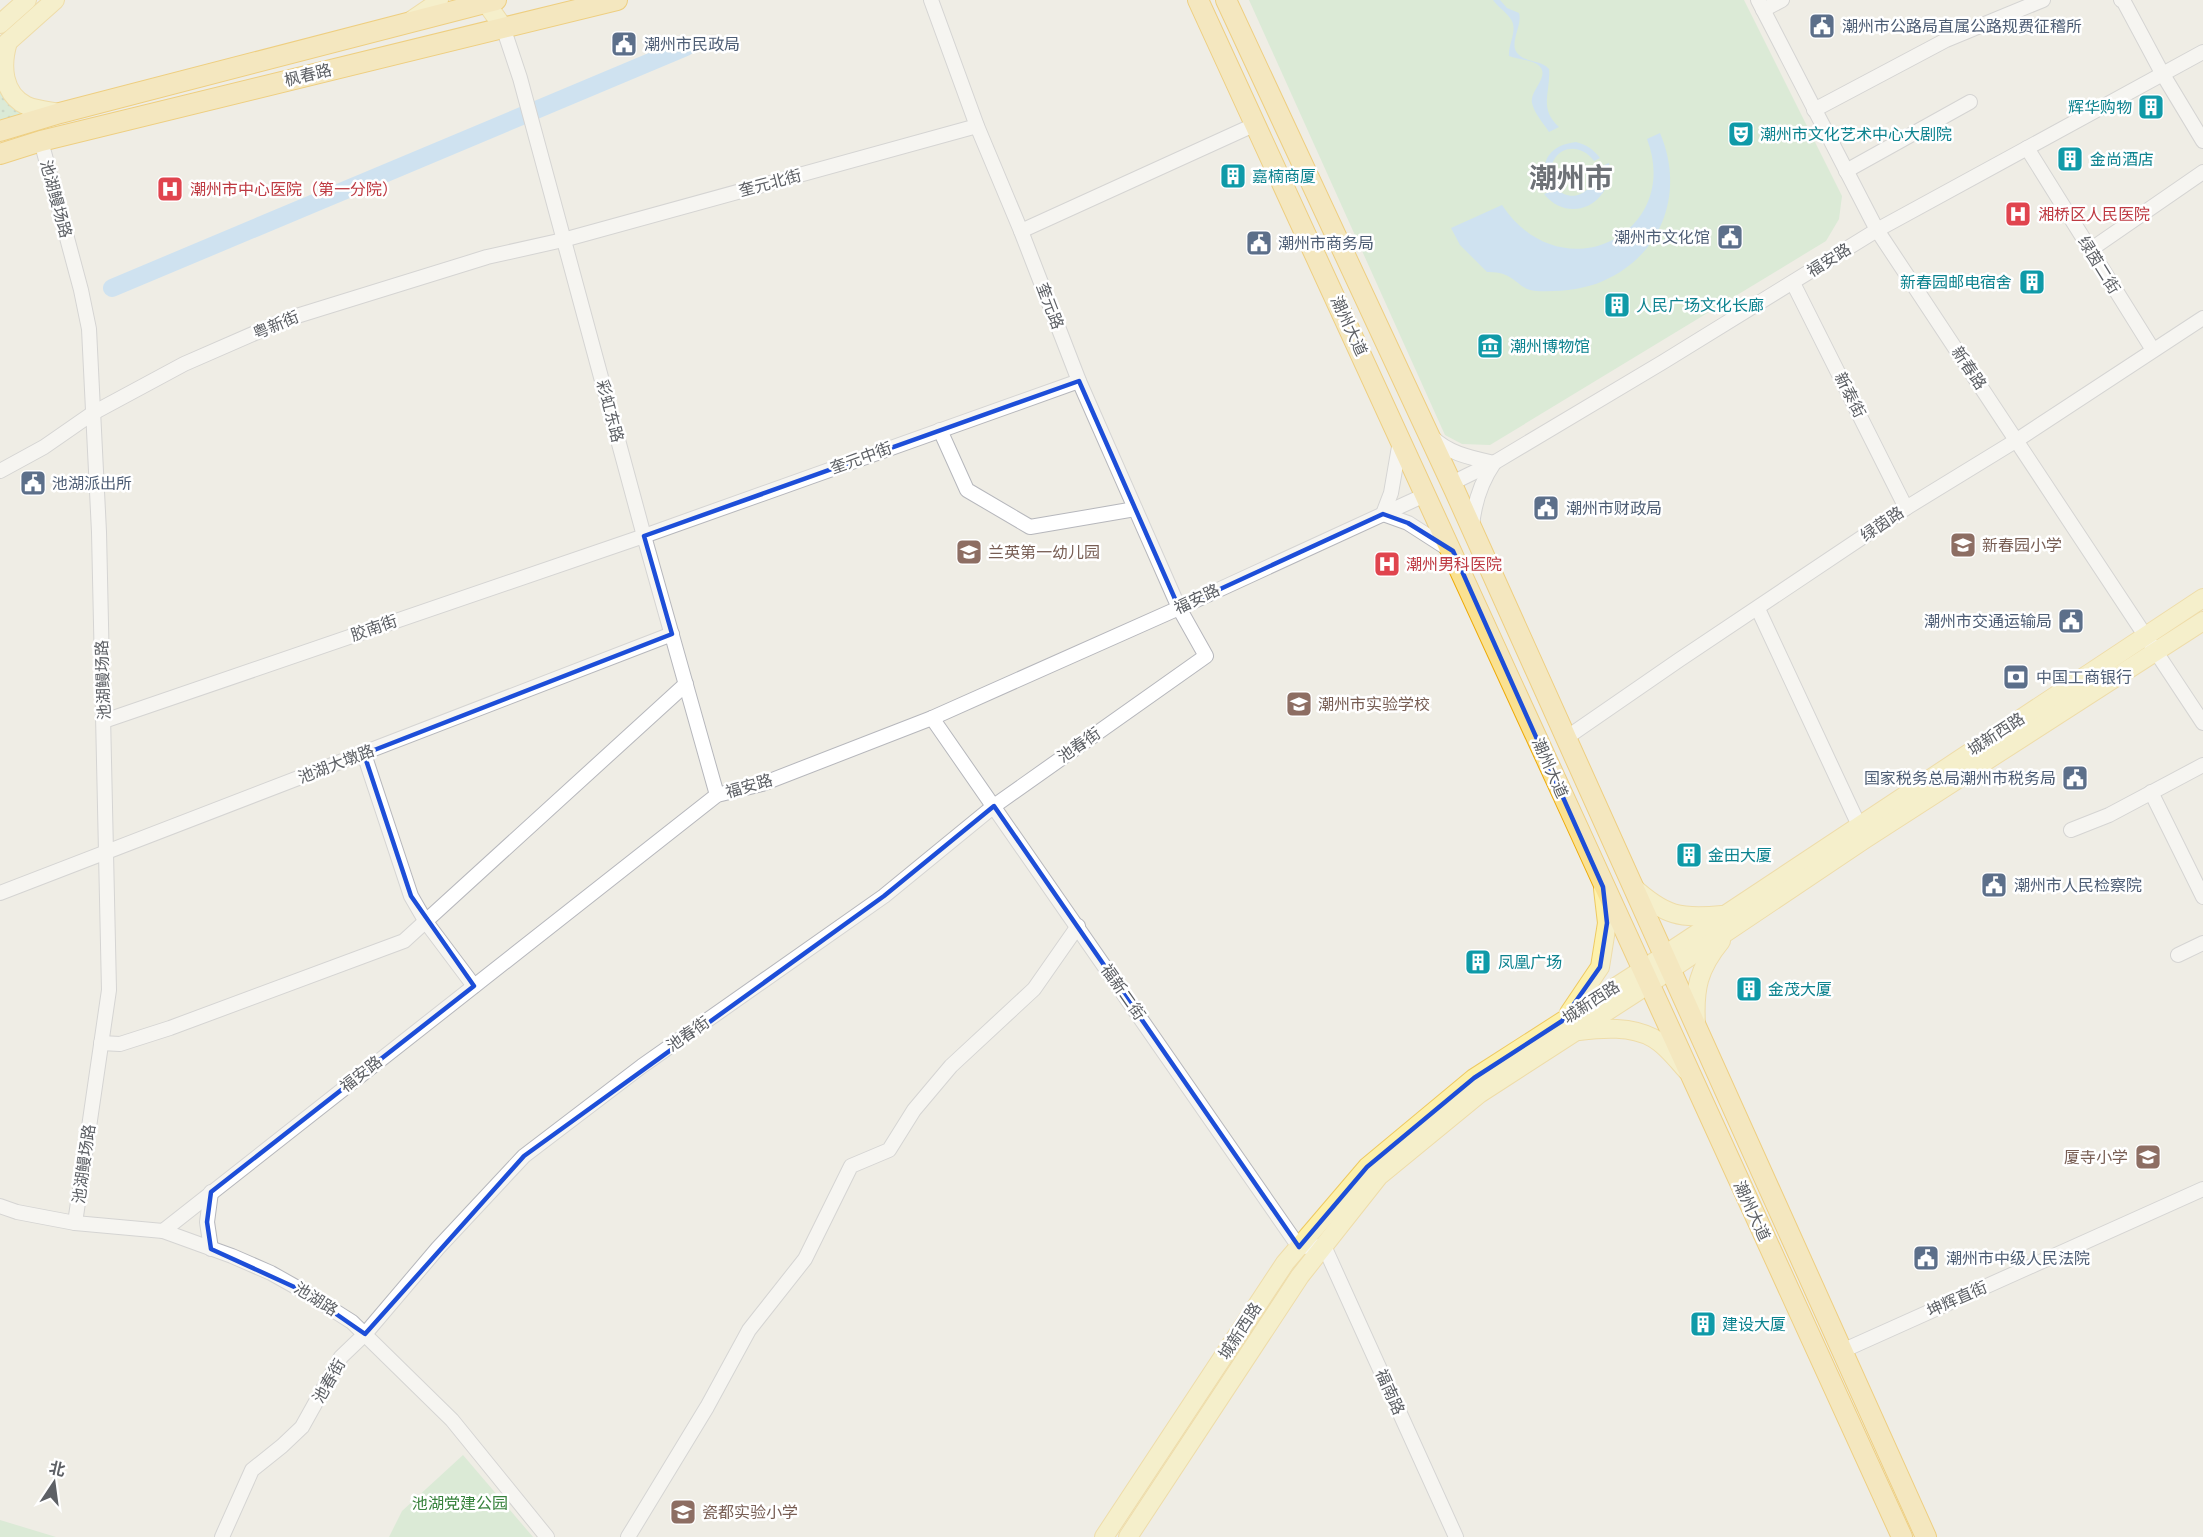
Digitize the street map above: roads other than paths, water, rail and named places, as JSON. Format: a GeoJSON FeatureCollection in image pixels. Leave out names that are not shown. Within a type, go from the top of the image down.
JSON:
{"type":"FeatureCollection","features":[{"type":"Feature","properties":{"kind":"highway","name":"枫春路"},"geometry":{"type":"LineString","coordinates":[[0,154],[41,141],[617,0]]}},
{"type":"Feature","properties":{"kind":"highway","name":"潮州大道"},"geometry":{"type":"LineString","coordinates":[[1198,0],[1401,436],[1603,887],[1902,1537]]}},
{"type":"Feature","properties":{"kind":"highway","name":"潮州大道"},"geometry":{"type":"LineString","coordinates":[[1226,0],[1427,431],[1457,481],[1472,529],[1926,1537]]}},
{"type":"Feature","properties":{"kind":"highway","name":"枫春路"},"geometry":{"type":"LineString","coordinates":[[0,130],[492,1]]}},
{"type":"Feature","properties":{"kind":"main road"},"geometry":{"type":"LineString","coordinates":[[0,24],[27,0]]}},
{"type":"Feature","properties":{"kind":"main road"},"geometry":{"type":"LineString","coordinates":[[55,0],[4,46],[3,57],[4,76],[11,93],[27,106],[60,113]]}},
{"type":"Feature","properties":{"kind":"main road"},"geometry":{"type":"LineString","coordinates":[[409,22],[439,0]]}},
{"type":"Feature","properties":{"kind":"main road"},"geometry":{"type":"LineString","coordinates":[[492,1],[502,27]]}},
{"type":"Feature","properties":{"kind":"main road","name":"城新西路"},"geometry":{"type":"LineString","coordinates":[[1128,1537],[1300,1276],[1379,1176],[1479,1094],[1568,1027],[1862,832],[2145,635],[2203,598]]}},
{"type":"Feature","properties":{"kind":"main road","name":"城新西路"},"geometry":{"type":"LineString","coordinates":[[1862,832],[2203,621]]}},
{"type":"Feature","properties":{"kind":"main road"},"geometry":{"type":"LineString","coordinates":[[1603,887],[1606,923],[1600,967],[1568,1027],[1629,1031],[1653,1039],[1689,1073]]}},
{"type":"Feature","properties":{"kind":"main road"},"geometry":{"type":"LineString","coordinates":[[1633,887],[1653,905],[1672,914],[1727,922],[1699,976],[1694,998],[1696,1025]]}},
{"type":"Feature","properties":{"kind":"main road","name":"城新西路"},"geometry":{"type":"LineString","coordinates":[[1104,1537],[1285,1263],[1367,1167],[1474,1078],[1568,1027]]}},
{"type":"Feature","properties":{"kind":"street","name":"奎元路"},"geometry":{"type":"LineString","coordinates":[[931,0],[977,126],[1021,231],[1079,381],[1179,608]]}},
{"type":"Feature","properties":{"kind":"street"},"geometry":{"type":"LineString","coordinates":[[1760,5],[1782,0]]}},
{"type":"Feature","properties":{"kind":"street"},"geometry":{"type":"LineString","coordinates":[[1814,110],[1946,40],[2043,0]]}},
{"type":"Feature","properties":{"kind":"street"},"geometry":{"type":"LineString","coordinates":[[2128,2],[2162,73],[2203,141]]}},
{"type":"Feature","properties":{"kind":"street","name":"新春路"},"geometry":{"type":"LineString","coordinates":[[1760,5],[1877,230],[2203,723]]}},
{"type":"Feature","properties":{"kind":"street","name":"彩虹东路"},"geometry":{"type":"LineString","coordinates":[[502,27],[520,78],[717,795]]}},
{"type":"Feature","properties":{"kind":"street","name":"福安路"},"geometry":{"type":"LineString","coordinates":[[1457,481],[1494,463],[1877,230],[2203,52]]}},
{"type":"Feature","properties":{"kind":"street"},"geometry":{"type":"LineString","coordinates":[[1846,171],[1970,102]]}},
{"type":"Feature","properties":{"kind":"street"},"geometry":{"type":"LineString","coordinates":[[1021,231],[1256,124]]}},
{"type":"Feature","properties":{"kind":"street","name":"奎元北街"},"geometry":{"type":"LineString","coordinates":[[563,240],[977,126]]}},
{"type":"Feature","properties":{"kind":"street","name":"池湖鳗场路"},"geometry":{"type":"LineString","coordinates":[[41,141],[89,329],[104,721],[109,990],[75,1223]]}},
{"type":"Feature","properties":{"kind":"street","name":"绿茵二街"},"geometry":{"type":"LineString","coordinates":[[2026,148],[2153,350]]}},
{"type":"Feature","properties":{"kind":"street"},"geometry":{"type":"LineString","coordinates":[[2090,250],[2203,172]]}},
{"type":"Feature","properties":{"kind":"street","name":"粤新街"},"geometry":{"type":"LineString","coordinates":[[6,468],[93,413],[184,364],[287,319],[487,257],[563,240]]}},
{"type":"Feature","properties":{"kind":"street","name":"新泰街"},"geometry":{"type":"LineString","coordinates":[[1793,283],[1906,508]]}},
{"type":"Feature","properties":{"kind":"street","name":"绿茵路"},"geometry":{"type":"LineString","coordinates":[[1566,738],[1678,660],[1758,609],[1906,508],[2017,440],[2203,318]]}},
{"type":"Feature","properties":{"kind":"street","name":"奎元中街"},"geometry":{"type":"LineString","coordinates":[[644,536],[1079,381]]}},
{"type":"Feature","properties":{"kind":"street"},"geometry":{"type":"LineString","coordinates":[[940,430],[967,490],[1030,527],[1135,509]]}},
{"type":"Feature","properties":{"kind":"street"},"geometry":{"type":"LineString","coordinates":[[1427,431],[1443,446],[1455,452],[1469,458],[1494,463],[1485,477],[1477,499],[1472,529]]}},
{"type":"Feature","properties":{"kind":"street"},"geometry":{"type":"LineString","coordinates":[[1401,436],[1391,493],[1383,514],[1408,523],[1453,551]]}},
{"type":"Feature","properties":{"kind":"street","name":"福安路"},"geometry":{"type":"LineString","coordinates":[[163,1231],[717,795],[762,784],[932,718],[1427,494]]}},
{"type":"Feature","properties":{"kind":"street","name":"胶南街"},"geometry":{"type":"LineString","coordinates":[[104,721],[644,536]]}},
{"type":"Feature","properties":{"kind":"street","name":"池春街"},"geometry":{"type":"LineString","coordinates":[[222,1537],[252,1470],[302,1427],[341,1357],[524,1156],[642,1066],[884,896],[994,806],[1206,656],[1179,608]]}},
{"type":"Feature","properties":{"kind":"street"},"geometry":{"type":"LineString","coordinates":[[1758,609],[1862,832]]}},
{"type":"Feature","properties":{"kind":"street","name":"池湖大墩路"},"geometry":{"type":"LineString","coordinates":[[0,893],[672,634]]}},
{"type":"Feature","properties":{"kind":"street"},"geometry":{"type":"LineString","coordinates":[[101,1043],[120,1044],[170,1028],[404,941],[686,684]]}},
{"type":"Feature","properties":{"kind":"street","name":"福新二街"},"geometry":{"type":"LineString","coordinates":[[932,718],[1299,1247]]}},
{"type":"Feature","properties":{"kind":"street"},"geometry":{"type":"LineString","coordinates":[[364,754],[411,896],[426,922],[474,986]]}},
{"type":"Feature","properties":{"kind":"street"},"geometry":{"type":"LineString","coordinates":[[2071,830],[2109,814],[2203,765]]}},
{"type":"Feature","properties":{"kind":"street"},"geometry":{"type":"LineString","coordinates":[[2151,792],[2203,897]]}},
{"type":"Feature","properties":{"kind":"street"},"geometry":{"type":"LineString","coordinates":[[628,1537],[707,1407],[749,1330],[806,1259],[851,1166],[889,1150],[914,1110],[951,1066],[1034,989],[1077,926]]}},
{"type":"Feature","properties":{"kind":"street"},"geometry":{"type":"LineString","coordinates":[[2178,955],[2203,943]]}},
{"type":"Feature","properties":{"kind":"street","name":"坤辉直街"},"geometry":{"type":"LineString","coordinates":[[1842,1351],[2203,1189]]}},
{"type":"Feature","properties":{"kind":"street"},"geometry":{"type":"LineString","coordinates":[[211,1192],[207,1222],[211,1249]]}},
{"type":"Feature","properties":{"kind":"street","name":"池湖路"},"geometry":{"type":"LineString","coordinates":[[0,1206],[17,1212],[75,1223],[163,1231],[271,1273],[303,1291],[352,1322],[452,1420],[547,1537]]}},
{"type":"Feature","properties":{"kind":"street"},"geometry":{"type":"LineString","coordinates":[[1299,1247],[1324,1246]]}},
{"type":"Feature","properties":{"kind":"street","name":"福南路"},"geometry":{"type":"LineString","coordinates":[[1324,1246],[1456,1537]]}},
{"type":"Feature","properties":{"kind":"water"},"geometry":{"type":"Polygon","coordinates":[[[1493,0],[1500,0],[1507,8],[1519,13],[1514,46],[1519,55],[1549,69],[1547,106],[1559,127],[1549,132],[1532,103],[1534,93],[1542,78],[1541,68],[1537,64],[1509,56],[1514,27],[1508,16],[1493,0]]]}},
{"type":"Feature","properties":{"kind":"water"},"geometry":{"type":"Polygon","coordinates":[[[1660,133],[1667,155],[1670,177],[1669,198],[1663,219],[1654,238],[1641,255],[1624,270],[1603,281],[1570,290],[1530,290],[1504,274],[1487,272],[1460,245],[1451,228],[1502,205],[1527,232],[1555,246],[1584,248],[1610,241],[1633,225],[1648,202],[1654,173],[1647,139],[1660,133]]]}},
{"type":"Feature","properties":{"kind":"water"},"geometry":{"type":"Polygon","coordinates":[[[1576,142],[1590,148],[1600,158],[1594,161],[1579,150],[1564,151],[1557,155],[1553,162],[1552,181],[1546,183],[1545,167],[1549,155],[1560,146],[1576,142]]]}},
{"type":"Feature","properties":{"kind":"water"},"geometry":{"type":"Polygon","coordinates":[[[1609,163],[1609,177],[1605,189],[1598,199],[1588,206],[1578,209],[1566,208],[1544,194],[1556,188],[1569,196],[1582,193],[1593,183],[1597,168],[1609,163]]]}},
{"type":"Feature","properties":{"kind":"waterway"},"geometry":{"type":"LineString","coordinates":[[112,288],[686,47]]}},
{"type":"Feature","properties":{"kind":"place","name":"潮州市公路局直属公路规费征稽所"},"geometry":{"type":"Point","coordinates":[1822,26]}},
{"type":"Feature","properties":{"kind":"place","name":"潮州市民政局"},"geometry":{"type":"Point","coordinates":[624,44]}},
{"type":"Feature","properties":{"kind":"place","name":"辉华购物"},"geometry":{"type":"Point","coordinates":[2151,107]}},
{"type":"Feature","properties":{"kind":"place","name":"潮州市文化艺术中心大剧院"},"geometry":{"type":"Point","coordinates":[1741,134]}},
{"type":"Feature","properties":{"kind":"place","name":"金尚酒店"},"geometry":{"type":"Point","coordinates":[2070,159]}},
{"type":"Feature","properties":{"kind":"place","name":"嘉楠商厦"},"geometry":{"type":"Point","coordinates":[1233,176]}},
{"type":"Feature","properties":{"kind":"place","name":"潮州市中心医院（第一分院）"},"geometry":{"type":"Point","coordinates":[170,189]}},
{"type":"Feature","properties":{"kind":"place","name":"湘桥区人民医院"},"geometry":{"type":"Point","coordinates":[2018,214]}},
{"type":"Feature","properties":{"kind":"place","name":"潮州市文化馆"},"geometry":{"type":"Point","coordinates":[1730,237]}},
{"type":"Feature","properties":{"kind":"place","name":"潮州市商务局"},"geometry":{"type":"Point","coordinates":[1259,243]}},
{"type":"Feature","properties":{"kind":"place","name":"新春园邮电宿舍"},"geometry":{"type":"Point","coordinates":[2032,282]}},
{"type":"Feature","properties":{"kind":"place","name":"人民广场文化长廊"},"geometry":{"type":"Point","coordinates":[1617,305]}},
{"type":"Feature","properties":{"kind":"place","name":"潮州博物馆"},"geometry":{"type":"Point","coordinates":[1490,346]}},
{"type":"Feature","properties":{"kind":"place","name":"池湖派出所"},"geometry":{"type":"Point","coordinates":[33,483]}},
{"type":"Feature","properties":{"kind":"place","name":"潮州市财政局"},"geometry":{"type":"Point","coordinates":[1546,508]}},
{"type":"Feature","properties":{"kind":"place","name":"新春园小学"},"geometry":{"type":"Point","coordinates":[1963,545]}},
{"type":"Feature","properties":{"kind":"place","name":"兰英第一幼儿园"},"geometry":{"type":"Point","coordinates":[969,552]}},
{"type":"Feature","properties":{"kind":"place","name":"潮州男科医院"},"geometry":{"type":"Point","coordinates":[1387,564]}},
{"type":"Feature","properties":{"kind":"place","name":"潮州市交通运输局"},"geometry":{"type":"Point","coordinates":[2071,621]}},
{"type":"Feature","properties":{"kind":"place","name":"中国工商银行"},"geometry":{"type":"Point","coordinates":[2016,677]}},
{"type":"Feature","properties":{"kind":"place","name":"潮州市实验学校"},"geometry":{"type":"Point","coordinates":[1299,704]}},
{"type":"Feature","properties":{"kind":"place","name":"国家税务总局潮州市税务局"},"geometry":{"type":"Point","coordinates":[2075,778]}},
{"type":"Feature","properties":{"kind":"place","name":"金田大厦"},"geometry":{"type":"Point","coordinates":[1689,855]}},
{"type":"Feature","properties":{"kind":"place","name":"潮州市人民检察院"},"geometry":{"type":"Point","coordinates":[1994,885]}},
{"type":"Feature","properties":{"kind":"place","name":"凤凰广场"},"geometry":{"type":"Point","coordinates":[1478,962]}},
{"type":"Feature","properties":{"kind":"place","name":"金茂大厦"},"geometry":{"type":"Point","coordinates":[1749,989]}},
{"type":"Feature","properties":{"kind":"place","name":"厦寺小学"},"geometry":{"type":"Point","coordinates":[2148,1157]}},
{"type":"Feature","properties":{"kind":"place","name":"潮州市中级人民法院"},"geometry":{"type":"Point","coordinates":[1926,1258]}},
{"type":"Feature","properties":{"kind":"place","name":"建设大厦"},"geometry":{"type":"Point","coordinates":[1703,1324]}},
{"type":"Feature","properties":{"kind":"place","name":"瓷都实验小学"},"geometry":{"type":"Point","coordinates":[683,1512]}},
{"type":"Feature","properties":{"kind":"district","name":"潮州市"},"geometry":{"type":"Point","coordinates":[1571,178]}},
{"type":"Feature","properties":{"kind":"park label","name":"池湖党建公园"},"geometry":{"type":"Point","coordinates":[460,1503]}}]}
